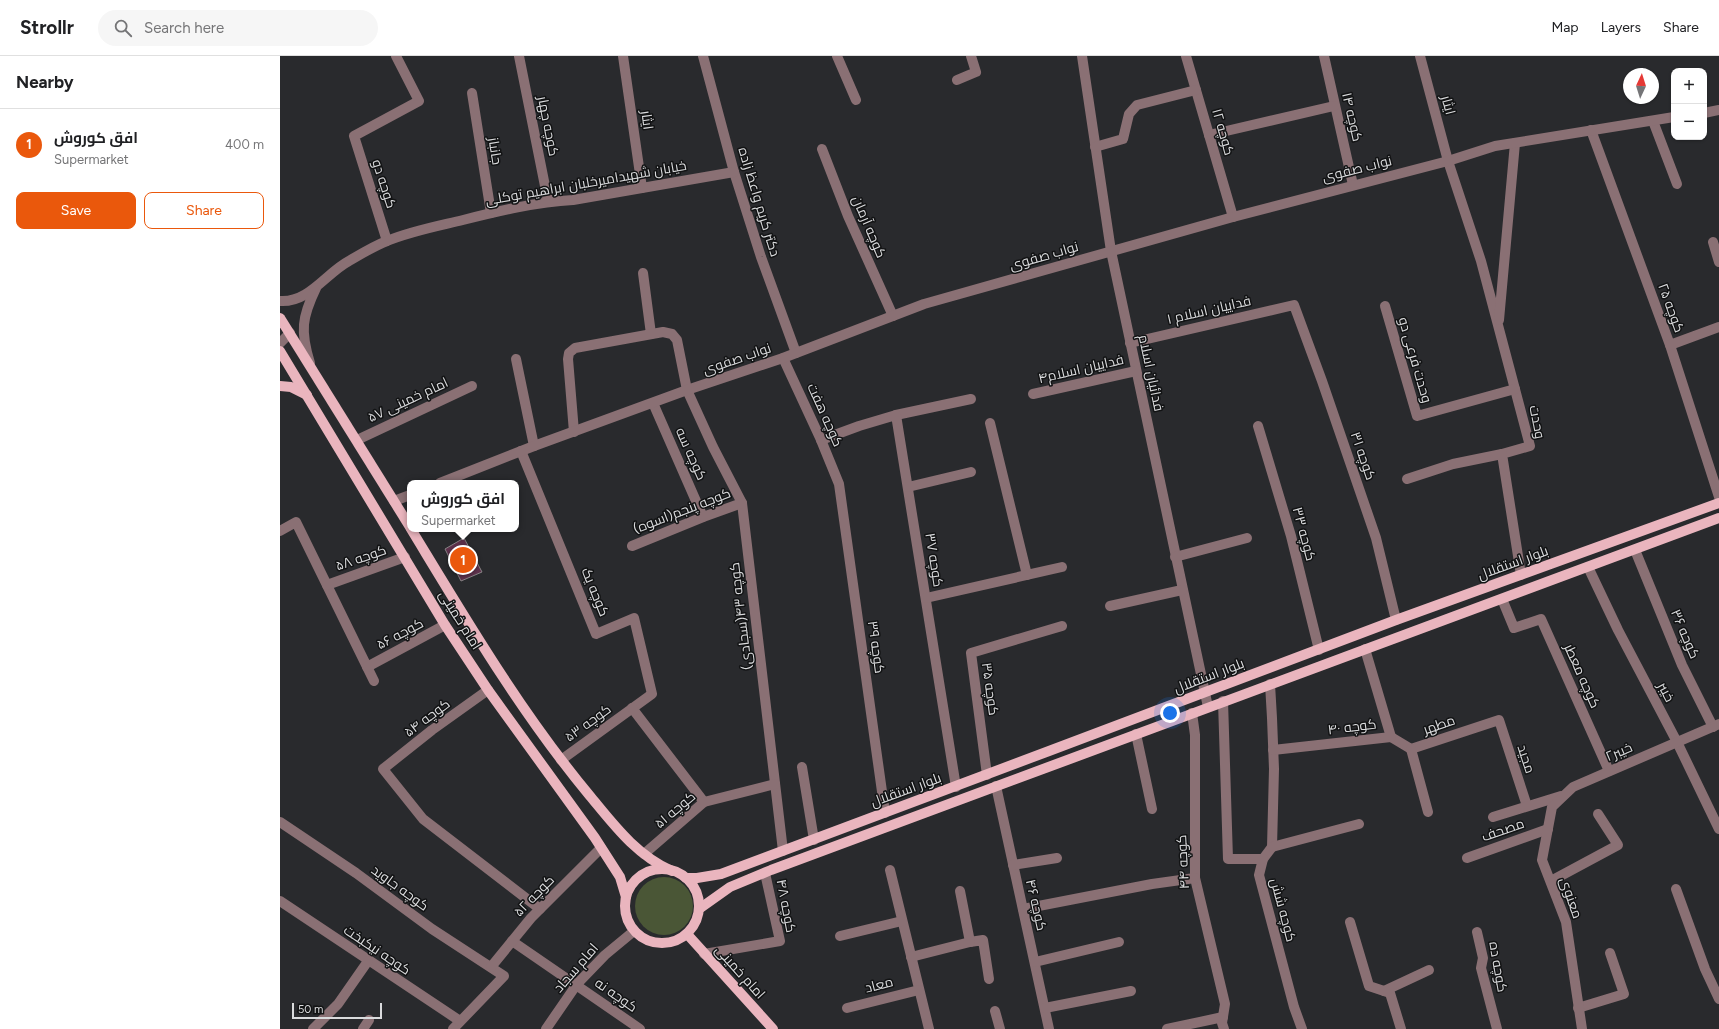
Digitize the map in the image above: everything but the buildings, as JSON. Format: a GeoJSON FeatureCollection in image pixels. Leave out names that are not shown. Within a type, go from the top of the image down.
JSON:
{"type":"FeatureCollection","features":[{"type":"Feature","properties":{"kind":"main road","name":"امام خمینی"},"geometry":{"type":"LineString","coordinates":[[280,318],[407,522]]}},
{"type":"Feature","properties":{"kind":"main road","name":"امام خمینی"},"geometry":{"type":"LineString","coordinates":[[280,351],[445,625],[488,690],[601,848],[620,877],[626,897]]}},
{"type":"Feature","properties":{"kind":"main road"},"geometry":{"type":"LineString","coordinates":[[280,386],[291,387],[307,394]]}},
{"type":"Feature","properties":{"kind":"main road","name":"بلوار استقلال"},"geometry":{"type":"LineString","coordinates":[[686,878],[697,878],[721,874],[988,775],[1396,620],[1719,503]]}},
{"type":"Feature","properties":{"kind":"main road","name":"بلوار استقلال"},"geometry":{"type":"LineString","coordinates":[[699,909],[730,887],[764,873],[1719,518]]}},
{"type":"Feature","properties":{"kind":"main road","name":"امام خمینی"},"geometry":{"type":"LineString","coordinates":[[413,532],[504,681],[561,760],[625,839],[661,866],[672,871]]}},
{"type":"Feature","properties":{"kind":"main road"},"geometry":{"type":"LineString","coordinates":[[660,870],[672,871],[686,878],[694,886],[698,898],[698,919],[687,934],[677,941],[654,943],[643,938],[634,931],[628,920],[625,909],[626,897],[631,886],[639,877],[649,872],[660,870]]}},
{"type":"Feature","properties":{"kind":"main road","name":"امام خمینی"},"geometry":{"type":"LineString","coordinates":[[687,934],[773,1029]]}},
{"type":"Feature","properties":{"kind":"street","name":"کوچه دو"},"geometry":{"type":"LineString","coordinates":[[387,241],[354,136],[419,101],[396,56]]}},
{"type":"Feature","properties":{"kind":"street","name":"کوچه چهار"},"geometry":{"type":"LineString","coordinates":[[519,56],[548,201]]}},
{"type":"Feature","properties":{"kind":"street","name":"ایثار"},"geometry":{"type":"LineString","coordinates":[[623,56],[642,188]]}},
{"type":"Feature","properties":{"kind":"street","name":"دکتر کریم واعظ زاده"},"geometry":{"type":"LineString","coordinates":[[703,56],[734,172],[761,257],[796,353]]}},
{"type":"Feature","properties":{"kind":"street"},"geometry":{"type":"LineString","coordinates":[[837,56],[856,100]]}},
{"type":"Feature","properties":{"kind":"street"},"geometry":{"type":"LineString","coordinates":[[956,80],[976,72],[971,56]]}},
{"type":"Feature","properties":{"kind":"street","name":"فدائیان اسلام"},"geometry":{"type":"LineString","coordinates":[[1082,56],[1111,251],[1208,707]]}},
{"type":"Feature","properties":{"kind":"street","name":"کوچه ۱۲"},"geometry":{"type":"LineString","coordinates":[[1186,56],[1233,217]]}},
{"type":"Feature","properties":{"kind":"street","name":"کوچه ۱۴"},"geometry":{"type":"LineString","coordinates":[[1324,56],[1334,106],[1353,184]]}},
{"type":"Feature","properties":{"kind":"street","name":"ایثار"},"geometry":{"type":"LineString","coordinates":[[1420,56],[1448,161]]}},
{"type":"Feature","properties":{"kind":"street"},"geometry":{"type":"LineString","coordinates":[[1095,147],[1123,139],[1130,114],[1137,105],[1196,90]]}},
{"type":"Feature","properties":{"kind":"street","name":"جانباز"},"geometry":{"type":"LineString","coordinates":[[472,93],[491,213]]}},
{"type":"Feature","properties":{"kind":"street"},"geometry":{"type":"LineString","coordinates":[[1209,135],[1334,106]]}},
{"type":"Feature","properties":{"kind":"street"},"geometry":{"type":"LineString","coordinates":[[1707,112],[1719,110]]}},
{"type":"Feature","properties":{"kind":"street","name":"نواب صفوی"},"geometry":{"type":"LineString","coordinates":[[448,480],[534,446],[687,390],[783,358],[924,304],[1353,184],[1448,161],[1495,146],[1671,118]]}},
{"type":"Feature","properties":{"kind":"street"},"geometry":{"type":"LineString","coordinates":[[1653,121],[1677,184]]}},
{"type":"Feature","properties":{"kind":"street","name":"کوچه ۲۵"},"geometry":{"type":"LineString","coordinates":[[1590,130],[1670,345],[1719,497]]}},
{"type":"Feature","properties":{"kind":"street","name":"وحدت"},"geometry":{"type":"LineString","coordinates":[[1499,328],[1515,143]]}},
{"type":"Feature","properties":{"kind":"street","name":"کوچه آرمان"},"geometry":{"type":"LineString","coordinates":[[822,149],[848,216],[893,316]]}},
{"type":"Feature","properties":{"kind":"street","name":"وحدت"},"geometry":{"type":"LineString","coordinates":[[1448,161],[1481,261],[1530,446],[1502,454]]}},
{"type":"Feature","properties":{"kind":"street","name":"خیابان شهیدامیرخلبان ابراهیم توکلی"},"geometry":{"type":"LineString","coordinates":[[316,288],[333,272],[347,262],[387,241],[491,213],[548,201],[573,200],[734,172]]}},
{"type":"Feature","properties":{"kind":"street"},"geometry":{"type":"LineString","coordinates":[[1713,242],[1719,262]]}},
{"type":"Feature","properties":{"kind":"street"},"geometry":{"type":"LineString","coordinates":[[574,432],[568,359],[569,353],[575,348],[651,334],[643,273]]}},
{"type":"Feature","properties":{"kind":"street"},"geometry":{"type":"LineString","coordinates":[[280,300],[286,301],[297,298],[316,288]]}},
{"type":"Feature","properties":{"kind":"street"},"geometry":{"type":"LineString","coordinates":[[311,367],[305,347],[303,328],[306,308],[316,288]]}},
{"type":"Feature","properties":{"kind":"street","name":"فداییان اسلام ۱"},"geometry":{"type":"LineString","coordinates":[[1130,343],[1294,305]]}},
{"type":"Feature","properties":{"kind":"street","name":"کوچه ۳۱"},"geometry":{"type":"LineString","coordinates":[[1294,305],[1376,538],[1396,620]]}},
{"type":"Feature","properties":{"kind":"street","name":"وحدت فرعی دو"},"geometry":{"type":"LineString","coordinates":[[1385,306],[1416,416],[1515,389]]}},
{"type":"Feature","properties":{"kind":"street"},"geometry":{"type":"LineString","coordinates":[[1670,345],[1719,327]]}},
{"type":"Feature","properties":{"kind":"street","name":"کوچه ۴۳(سجادی)"},"geometry":{"type":"LineString","coordinates":[[651,334],[663,332],[672,334],[677,340],[687,390],[713,447],[742,503],[783,851]]}},
{"type":"Feature","properties":{"kind":"street"},"geometry":{"type":"LineString","coordinates":[[280,343],[290,333]]}},
{"type":"Feature","properties":{"kind":"street","name":"کوچه هفت"},"geometry":{"type":"LineString","coordinates":[[783,358],[821,440],[839,484]]}},
{"type":"Feature","properties":{"kind":"street"},"geometry":{"type":"LineString","coordinates":[[516,359],[534,446]]}},
{"type":"Feature","properties":{"kind":"street","name":"فداییان اسلام۴"},"geometry":{"type":"LineString","coordinates":[[1033,394],[1136,371]]}},
{"type":"Feature","properties":{"kind":"street","name":"امام خمینی ۵۷"},"geometry":{"type":"LineString","coordinates":[[357,440],[472,386]]}},
{"type":"Feature","properties":{"kind":"street"},"geometry":{"type":"LineString","coordinates":[[821,440],[859,426],[896,415],[971,399]]}},
{"type":"Feature","properties":{"kind":"street","name":"کوچه سه"},"geometry":{"type":"LineString","coordinates":[[653,403],[703,516]]}},
{"type":"Feature","properties":{"kind":"street","name":"کوچه ۳۷"},"geometry":{"type":"LineString","coordinates":[[896,415],[956,787]]}},
{"type":"Feature","properties":{"kind":"street"},"geometry":{"type":"LineString","coordinates":[[990,423],[1027,575]]}},
{"type":"Feature","properties":{"kind":"street","name":"کوچه ۳۳"},"geometry":{"type":"LineString","coordinates":[[1258,426],[1291,536],[1318,650]]}},
{"type":"Feature","properties":{"kind":"street","name":"کوچه یک"},"geometry":{"type":"LineString","coordinates":[[521,451],[596,634],[634,618],[652,694],[632,708]]}},
{"type":"Feature","properties":{"kind":"street"},"geometry":{"type":"LineString","coordinates":[[1407,479],[1453,464],[1502,454],[1521,575]]}},
{"type":"Feature","properties":{"kind":"street"},"geometry":{"type":"LineString","coordinates":[[908,487],[972,472]]}},
{"type":"Feature","properties":{"kind":"street","name":"کوچه ۳۹"},"geometry":{"type":"LineString","coordinates":[[839,484],[885,813]]}},
{"type":"Feature","properties":{"kind":"street"},"geometry":{"type":"LineString","coordinates":[[394,501],[407,496]]}},
{"type":"Feature","properties":{"kind":"street","name":"کوچه پنجم(اسوه)"},"geometry":{"type":"LineString","coordinates":[[632,546],[703,516],[742,503]]}},
{"type":"Feature","properties":{"kind":"street"},"geometry":{"type":"LineString","coordinates":[[280,531],[296,522],[374,680]]}},
{"type":"Feature","properties":{"kind":"street"},"geometry":{"type":"LineString","coordinates":[[1175,557],[1247,538]]}},
{"type":"Feature","properties":{"kind":"street","name":"کوچه ۳۶"},"geometry":{"type":"LineString","coordinates":[[1635,550],[1682,665],[1716,725]]}},
{"type":"Feature","properties":{"kind":"street","name":"کوچه ۵۸"},"geometry":{"type":"LineString","coordinates":[[327,584],[405,557]]}},
{"type":"Feature","properties":{"kind":"street"},"geometry":{"type":"LineString","coordinates":[[926,598],[1062,566]]}},
{"type":"Feature","properties":{"kind":"street","name":"خیبر"},"geometry":{"type":"LineString","coordinates":[[1588,567],[1618,630],[1677,742],[1719,829]]}},
{"type":"Feature","properties":{"kind":"street"},"geometry":{"type":"LineString","coordinates":[[1110,606],[1182,590]]}},
{"type":"Feature","properties":{"kind":"street","name":"کوچه معطر"},"geometry":{"type":"LineString","coordinates":[[1502,599],[1514,628],[1541,619],[1609,771]]}},
{"type":"Feature","properties":{"kind":"street","name":"کوچه ۵۶"},"geometry":{"type":"LineString","coordinates":[[367,667],[445,625]]}},
{"type":"Feature","properties":{"kind":"street","name":"کوچه ۳۵"},"geometry":{"type":"LineString","coordinates":[[988,775],[971,653],[1062,626]]}},
{"type":"Feature","properties":{"kind":"street","name":"کوچه ۴۰"},"geometry":{"type":"LineString","coordinates":[[1273,750],[1391,737],[1365,649]]}},
{"type":"Feature","properties":{"kind":"street"},"geometry":{"type":"LineString","coordinates":[[1270,684],[1273,750],[1272,847],[1359,824]]}},
{"type":"Feature","properties":{"kind":"street","name":"کوچه ۵۴"},"geometry":{"type":"LineString","coordinates":[[488,690],[432,730],[383,769],[424,819],[540,909]]}},
{"type":"Feature","properties":{"kind":"street"},"geometry":{"type":"LineString","coordinates":[[1223,702],[1228,860],[1263,859]]}},
{"type":"Feature","properties":{"kind":"street"},"geometry":{"type":"LineString","coordinates":[[632,708],[704,802]]}},
{"type":"Feature","properties":{"kind":"street","name":"کوچه ۵۳"},"geometry":{"type":"LineString","coordinates":[[561,760],[632,708]]}},
{"type":"Feature","properties":{"kind":"street","name":"کوچه ۴۴"},"geometry":{"type":"LineString","coordinates":[[1192,713],[1195,735],[1195,878],[1225,1004],[1222,1023],[1224,1029]]}},
{"type":"Feature","properties":{"kind":"street","name":"مطهر"},"geometry":{"type":"LineString","coordinates":[[1391,737],[1411,749],[1499,720]]}},
{"type":"Feature","properties":{"kind":"street","name":"مجید"},"geometry":{"type":"LineString","coordinates":[[1499,720],[1527,806]]}},
{"type":"Feature","properties":{"kind":"street","name":"خیبر۲"},"geometry":{"type":"LineString","coordinates":[[1573,787],[1716,725]]}},
{"type":"Feature","properties":{"kind":"street"},"geometry":{"type":"LineString","coordinates":[[1136,734],[1152,809]]}},
{"type":"Feature","properties":{"kind":"street"},"geometry":{"type":"LineString","coordinates":[[1411,749],[1428,812]]}},
{"type":"Feature","properties":{"kind":"street"},"geometry":{"type":"LineString","coordinates":[[802,767],[814,840]]}},
{"type":"Feature","properties":{"kind":"street","name":"کوچه ۵۱"},"geometry":{"type":"LineString","coordinates":[[644,854],[704,802],[775,784]]}},
{"type":"Feature","properties":{"kind":"street","name":"کوچه ۴۶"},"geometry":{"type":"LineString","coordinates":[[996,786],[1049,1029]]}},
{"type":"Feature","properties":{"kind":"street","name":"معنوی"},"geometry":{"type":"LineString","coordinates":[[1573,787],[1552,807],[1542,860],[1566,922],[1582,1029]]}},
{"type":"Feature","properties":{"kind":"street"},"geometry":{"type":"LineString","coordinates":[[1492,818],[1527,806],[1564,796]]}},
{"type":"Feature","properties":{"kind":"street"},"geometry":{"type":"LineString","coordinates":[[1550,881],[1618,845],[1598,814]]}},
{"type":"Feature","properties":{"kind":"street","name":"کوچه جاوید"},"geometry":{"type":"LineString","coordinates":[[280,822],[432,929],[504,976],[460,1021]]}},
{"type":"Feature","properties":{"kind":"street","name":"مصحف"},"geometry":{"type":"LineString","coordinates":[[1467,858],[1548,829]]}},
{"type":"Feature","properties":{"kind":"street","name":"کوچه شش"},"geometry":{"type":"LineString","coordinates":[[1272,847],[1263,859],[1259,875],[1294,1007],[1302,1029]]}},
{"type":"Feature","properties":{"kind":"street","name":"کوچه ۵۲"},"geometry":{"type":"LineString","coordinates":[[491,967],[540,909],[601,848]]}},
{"type":"Feature","properties":{"kind":"street"},"geometry":{"type":"LineString","coordinates":[[1013,865],[1057,858]]}},
{"type":"Feature","properties":{"kind":"street"},"geometry":{"type":"LineString","coordinates":[[890,870],[929,1029]]}},
{"type":"Feature","properties":{"kind":"street","name":"کوچه ۴۸"},"geometry":{"type":"LineString","coordinates":[[704,954],[780,941],[764,873]]}},
{"type":"Feature","properties":{"kind":"street"},"geometry":{"type":"LineString","coordinates":[[1023,909],[1152,884],[1195,878]]}},
{"type":"Feature","properties":{"kind":"street"},"geometry":{"type":"LineString","coordinates":[[1676,889],[1719,999]]}},
{"type":"Feature","properties":{"kind":"street"},"geometry":{"type":"LineString","coordinates":[[960,891],[970,942]]}},
{"type":"Feature","properties":{"kind":"street","name":"کوچه نیکبخت"},"geometry":{"type":"LineString","coordinates":[[280,901],[460,1021]]}},
{"type":"Feature","properties":{"kind":"street"},"geometry":{"type":"LineString","coordinates":[[840,936],[902,921]]}},
{"type":"Feature","properties":{"kind":"street"},"geometry":{"type":"LineString","coordinates":[[1350,922],[1369,986],[1390,994],[1401,1029]]}},
{"type":"Feature","properties":{"kind":"street","name":"امام سجاد"},"geometry":{"type":"LineString","coordinates":[[546,1029],[577,984],[605,955],[634,931]]}},
{"type":"Feature","properties":{"kind":"street","name":"کوچه ده"},"geometry":{"type":"LineString","coordinates":[[1477,932],[1483,958],[1481,968],[1497,1029]]}},
{"type":"Feature","properties":{"kind":"street"},"geometry":{"type":"LineString","coordinates":[[911,957],[983,940],[990,979]]}},
{"type":"Feature","properties":{"kind":"street","name":"کوچه نه"},"geometry":{"type":"LineString","coordinates":[[512,941],[577,984],[640,1029]]}},
{"type":"Feature","properties":{"kind":"street"},"geometry":{"type":"LineString","coordinates":[[1035,962],[1120,942]]}},
{"type":"Feature","properties":{"kind":"street"},"geometry":{"type":"LineString","coordinates":[[1578,1008],[1624,994],[1610,953]]}},
{"type":"Feature","properties":{"kind":"street"},"geometry":{"type":"LineString","coordinates":[[313,1029],[338,1004],[368,961]]}},
{"type":"Feature","properties":{"kind":"street"},"geometry":{"type":"LineString","coordinates":[[1384,991],[1429,970]]}},
{"type":"Feature","properties":{"kind":"street","name":"معاد"},"geometry":{"type":"LineString","coordinates":[[846,1008],[919,990]]}},
{"type":"Feature","properties":{"kind":"street"},"geometry":{"type":"LineString","coordinates":[[1045,1008],[1131,991]]}},
{"type":"Feature","properties":{"kind":"street"},"geometry":{"type":"LineString","coordinates":[[995,1011],[1000,1029]]}},
{"type":"Feature","properties":{"kind":"street"},"geometry":{"type":"LineString","coordinates":[[1167,1029],[1223,1017]]}},
{"type":"Feature","properties":{"kind":"street"},"geometry":{"type":"LineString","coordinates":[[362,1029],[369,1020]]}},
{"type":"Feature","properties":{"kind":"street"},"geometry":{"type":"LineString","coordinates":[[453,1029],[460,1021]]}},
{"type":"Feature","properties":{"kind":"green space"},"geometry":{"type":"Polygon","coordinates":[[[664,877],[675,879],[685,885],[691,895],[693,906],[691,917],[685,927],[675,933],[664,935],[653,933],[643,927],[637,917],[635,906],[637,895],[643,885],[653,879],[664,877]]]}},
{"type":"Feature","properties":{"kind":"place","name":"افق کوروش"},"geometry":{"type":"Point","coordinates":[463,560]}}]}
